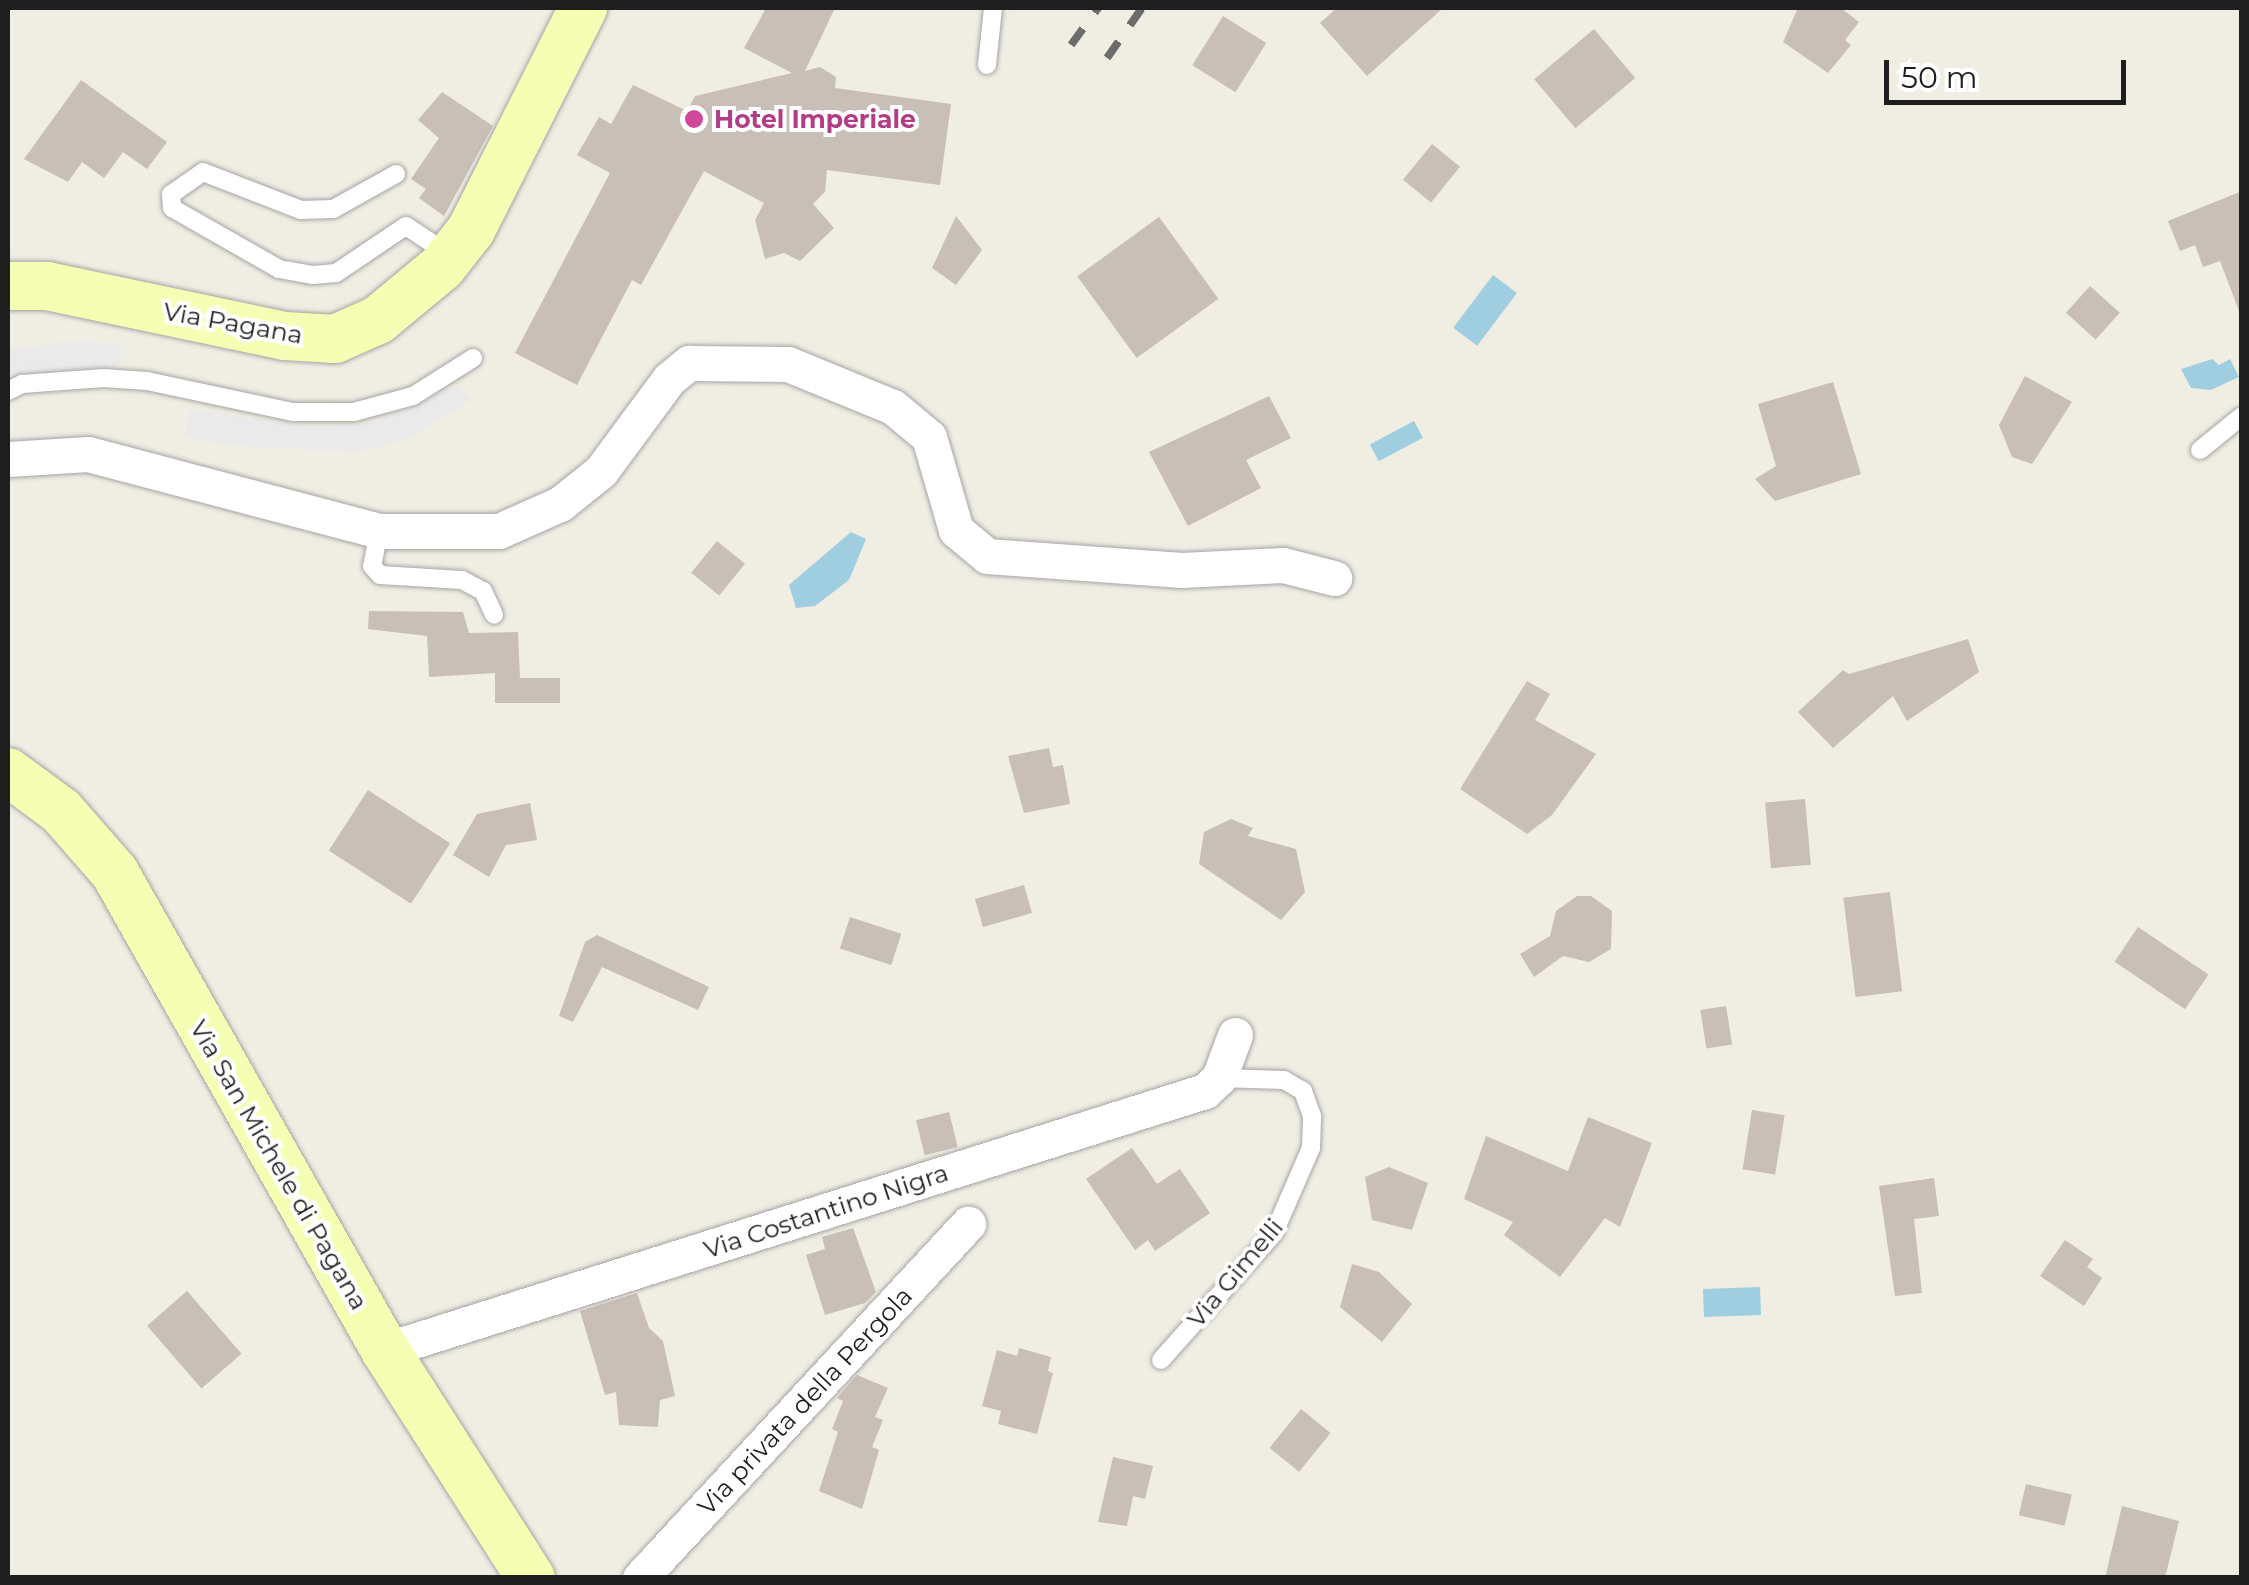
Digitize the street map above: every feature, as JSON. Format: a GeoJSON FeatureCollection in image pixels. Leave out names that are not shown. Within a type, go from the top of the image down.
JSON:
{"type":"FeatureCollection","features":[{"type":"Feature","properties":{"kind":"main road","name":"Via Pagana"},"geometry":{"type":"LineString","coordinates":[[8,286],[47,286],[285,336],[335,338],[378,320],[451,256],[504,170],[583,8]]}},
{"type":"Feature","properties":{"kind":"main road","name":"Via San Michele di Pagana"},"geometry":{"type":"LineString","coordinates":[[8,772],[61,811],[114,873],[384,1350],[530,1578]]}},
{"type":"Feature","properties":{"kind":"street"},"geometry":{"type":"LineString","coordinates":[[8,459],[88,454],[379,531],[448,536],[522,524],[601,471],[669,378],[689,363],[728,358],[788,364],[905,415],[940,457],[956,530],[987,556],[1181,570],[1283,566],[1334,578]]}},
{"type":"Feature","properties":{"kind":"street"},"geometry":{"type":"LineString","coordinates":[[1219,1078],[1235,1035]]}},
{"type":"Feature","properties":{"kind":"street","name":"Via Costantino Nigra"},"geometry":{"type":"LineString","coordinates":[[384,1350],[1205,1091],[1219,1078]]}},
{"type":"Feature","properties":{"kind":"street","name":"Via privata della Pergola"},"geometry":{"type":"LineString","coordinates":[[640,1578],[968,1224]]}},
{"type":"Feature","properties":{"kind":"lane"},"geometry":{"type":"LineString","coordinates":[[987,65],[993,8]]}},
{"type":"Feature","properties":{"kind":"lane"},"geometry":{"type":"LineString","coordinates":[[396,174],[334,209],[301,210],[202,172],[171,194],[172,208],[210,235],[296,272],[336,272],[406,226],[451,256]]}},
{"type":"Feature","properties":{"kind":"lane"},"geometry":{"type":"LineString","coordinates":[[8,392],[54,380],[147,380],[293,412],[354,412],[413,396],[473,358]]}},
{"type":"Feature","properties":{"kind":"lane"},"geometry":{"type":"LineString","coordinates":[[2200,450],[2242,416]]}},
{"type":"Feature","properties":{"kind":"lane"},"geometry":{"type":"LineString","coordinates":[[379,531],[372,566],[380,575],[462,580],[483,591],[494,614]]}},
{"type":"Feature","properties":{"kind":"lane","name":"Via Gimelli"},"geometry":{"type":"LineString","coordinates":[[1162,1360],[1274,1233],[1310,1148],[1312,1116],[1304,1091],[1284,1080],[1219,1078]]}},
{"type":"Feature","properties":{"kind":"shaded area"},"geometry":{"type":"Polygon","coordinates":[[[72,341],[121,344],[120,366],[8,373],[8,350],[72,341]]]}},
{"type":"Feature","properties":{"kind":"shaded area"},"geometry":{"type":"Polygon","coordinates":[[[458,386],[471,400],[406,440],[361,452],[232,446],[184,437],[189,409],[317,427],[375,422],[458,386]]]}},
{"type":"Feature","properties":{"kind":"water"},"geometry":{"type":"Polygon","coordinates":[[[1493,275],[1517,293],[1477,346],[1453,328],[1493,275]]]}},
{"type":"Feature","properties":{"kind":"water"},"geometry":{"type":"Polygon","coordinates":[[[2212,359],[2219,365],[2230,359],[2239,377],[2211,390],[2191,388],[2181,369],[2212,359]]]}},
{"type":"Feature","properties":{"kind":"water"},"geometry":{"type":"Polygon","coordinates":[[[1414,421],[1423,438],[1379,461],[1370,444],[1414,421]]]}},
{"type":"Feature","properties":{"kind":"water"},"geometry":{"type":"Polygon","coordinates":[[[851,532],[866,539],[849,580],[815,606],[796,608],[789,585],[851,532]]]}},
{"type":"Feature","properties":{"kind":"water"},"geometry":{"type":"Polygon","coordinates":[[[1760,1287],[1761,1315],[1704,1317],[1703,1289],[1760,1287]]]}},
{"type":"Feature","properties":{"kind":"building"},"geometry":{"type":"Polygon","coordinates":[[[766,8],[835,8],[805,71],[820,67],[836,77],[835,88],[951,104],[940,185],[827,170],[825,192],[813,204],[834,228],[800,261],[784,253],[765,259],[755,220],[764,203],[704,171],[641,285],[632,280],[577,385],[515,353],[610,173],[577,155],[599,117],[611,124],[633,85],[687,111],[695,96],[792,73],[744,48],[766,8]]]}},
{"type":"Feature","properties":{"kind":"building"},"geometry":{"type":"Polygon","coordinates":[[[1337,8],[1443,8],[1367,76],[1320,23],[1337,8]]]}},
{"type":"Feature","properties":{"kind":"building"},"geometry":{"type":"Polygon","coordinates":[[[1798,8],[1841,8],[1859,22],[1845,40],[1851,45],[1828,73],[1783,42],[1798,8]]]}},
{"type":"Feature","properties":{"kind":"building"},"geometry":{"type":"Polygon","coordinates":[[[1223,16],[1266,43],[1236,92],[1192,65],[1223,16]]]}},
{"type":"Feature","properties":{"kind":"building"},"geometry":{"type":"Polygon","coordinates":[[[1594,29],[1635,78],[1575,128],[1534,79],[1594,29]]]}},
{"type":"Feature","properties":{"kind":"building"},"geometry":{"type":"Polygon","coordinates":[[[81,80],[167,142],[147,169],[123,152],[104,178],[82,162],[68,182],[24,159],[81,80]]]}},
{"type":"Feature","properties":{"kind":"building"},"geometry":{"type":"Polygon","coordinates":[[[442,92],[493,126],[444,216],[419,198],[426,189],[411,179],[439,138],[418,120],[442,92]]]}},
{"type":"Feature","properties":{"kind":"building"},"geometry":{"type":"Polygon","coordinates":[[[1432,144],[1460,167],[1431,202],[1403,180],[1432,144]]]}},
{"type":"Feature","properties":{"kind":"building"},"geometry":{"type":"Polygon","coordinates":[[[2242,191],[2239,311],[2220,261],[2203,267],[2195,245],[2180,251],[2168,221],[2242,191]]]}},
{"type":"Feature","properties":{"kind":"building"},"geometry":{"type":"Polygon","coordinates":[[[956,216],[982,250],[956,285],[932,268],[956,216]]]}},
{"type":"Feature","properties":{"kind":"building"},"geometry":{"type":"Polygon","coordinates":[[[1159,217],[1218,299],[1137,358],[1077,276],[1159,217]]]}},
{"type":"Feature","properties":{"kind":"building"},"geometry":{"type":"Polygon","coordinates":[[[2090,286],[2120,313],[2096,340],[2066,313],[2090,286]]]}},
{"type":"Feature","properties":{"kind":"building"},"geometry":{"type":"Polygon","coordinates":[[[2025,376],[2072,402],[2032,464],[2012,457],[1999,425],[2025,376]]]}},
{"type":"Feature","properties":{"kind":"building"},"geometry":{"type":"Polygon","coordinates":[[[1833,382],[1861,474],[1775,501],[1755,479],[1776,466],[1758,404],[1833,382]]]}},
{"type":"Feature","properties":{"kind":"building"},"geometry":{"type":"Polygon","coordinates":[[[1269,396],[1291,438],[1246,460],[1261,488],[1188,526],[1149,452],[1269,396]]]}},
{"type":"Feature","properties":{"kind":"building"},"geometry":{"type":"Polygon","coordinates":[[[717,541],[745,564],[719,596],[691,573],[717,541]]]}},
{"type":"Feature","properties":{"kind":"building"},"geometry":{"type":"Polygon","coordinates":[[[369,611],[463,612],[469,633],[518,632],[520,678],[560,678],[560,703],[495,703],[495,673],[429,677],[427,636],[368,629],[369,611]]]}},
{"type":"Feature","properties":{"kind":"building"},"geometry":{"type":"Polygon","coordinates":[[[1968,639],[1979,672],[1907,721],[1893,696],[1833,748],[1798,712],[1843,670],[1849,674],[1968,639]]]}},
{"type":"Feature","properties":{"kind":"building"},"geometry":{"type":"Polygon","coordinates":[[[1527,681],[1550,694],[1535,720],[1596,754],[1552,815],[1527,834],[1460,789],[1527,681]]]}},
{"type":"Feature","properties":{"kind":"building"},"geometry":{"type":"Polygon","coordinates":[[[1049,748],[1053,767],[1063,765],[1070,804],[1024,813],[1008,756],[1049,748]]]}},
{"type":"Feature","properties":{"kind":"building"},"geometry":{"type":"Polygon","coordinates":[[[368,790],[450,843],[411,904],[329,850],[368,790]]]}},
{"type":"Feature","properties":{"kind":"building"},"geometry":{"type":"Polygon","coordinates":[[[1805,799],[1811,865],[1771,868],[1765,802],[1805,799]]]}},
{"type":"Feature","properties":{"kind":"building"},"geometry":{"type":"Polygon","coordinates":[[[530,803],[537,840],[506,845],[489,877],[453,855],[477,814],[530,803]]]}},
{"type":"Feature","properties":{"kind":"building"},"geometry":{"type":"Polygon","coordinates":[[[1231,819],[1253,828],[1248,836],[1296,849],[1305,892],[1281,920],[1199,864],[1204,832],[1231,819]]]}},
{"type":"Feature","properties":{"kind":"building"},"geometry":{"type":"Polygon","coordinates":[[[1024,885],[1032,913],[983,927],[975,899],[1024,885]]]}},
{"type":"Feature","properties":{"kind":"building"},"geometry":{"type":"Polygon","coordinates":[[[1890,892],[1902,991],[1856,997],[1843,898],[1890,892]]]}},
{"type":"Feature","properties":{"kind":"building"},"geometry":{"type":"Polygon","coordinates":[[[1577,896],[1591,896],[1612,911],[1611,949],[1589,962],[1563,956],[1534,977],[1520,954],[1550,936],[1556,911],[1577,896]]]}},
{"type":"Feature","properties":{"kind":"building"},"geometry":{"type":"Polygon","coordinates":[[[850,917],[901,934],[891,965],[840,948],[850,917]]]}},
{"type":"Feature","properties":{"kind":"building"},"geometry":{"type":"Polygon","coordinates":[[[2138,927],[2208,975],[2185,1009],[2115,962],[2138,927]]]}},
{"type":"Feature","properties":{"kind":"building"},"geometry":{"type":"Polygon","coordinates":[[[597,935],[709,987],[698,1010],[602,967],[573,1022],[559,1016],[585,942],[597,935]]]}},
{"type":"Feature","properties":{"kind":"building"},"geometry":{"type":"Polygon","coordinates":[[[1726,1006],[1732,1045],[1706,1049],[1700,1010],[1726,1006]]]}},
{"type":"Feature","properties":{"kind":"building"},"geometry":{"type":"Polygon","coordinates":[[[1752,1110],[1785,1115],[1775,1174],[1743,1169],[1752,1110]]]}},
{"type":"Feature","properties":{"kind":"building"},"geometry":{"type":"Polygon","coordinates":[[[949,1112],[958,1147],[925,1155],[916,1120],[949,1112]]]}},
{"type":"Feature","properties":{"kind":"building"},"geometry":{"type":"Polygon","coordinates":[[[1588,1117],[1652,1143],[1620,1227],[1605,1218],[1560,1277],[1504,1235],[1513,1222],[1464,1199],[1486,1136],[1568,1171],[1588,1117]]]}},
{"type":"Feature","properties":{"kind":"building"},"geometry":{"type":"Polygon","coordinates":[[[1132,1148],[1157,1184],[1180,1169],[1210,1213],[1155,1251],[1148,1240],[1135,1250],[1086,1179],[1132,1148]]]}},
{"type":"Feature","properties":{"kind":"building"},"geometry":{"type":"Polygon","coordinates":[[[1389,1167],[1428,1183],[1412,1230],[1372,1220],[1365,1177],[1389,1167]]]}},
{"type":"Feature","properties":{"kind":"building"},"geometry":{"type":"Polygon","coordinates":[[[1934,1178],[1939,1216],[1914,1219],[1922,1293],[1895,1296],[1879,1186],[1934,1178]]]}},
{"type":"Feature","properties":{"kind":"building"},"geometry":{"type":"Polygon","coordinates":[[[853,1228],[876,1292],[865,1303],[825,1315],[806,1255],[825,1249],[822,1237],[853,1228]]]}},
{"type":"Feature","properties":{"kind":"building"},"geometry":{"type":"Polygon","coordinates":[[[2065,1240],[2093,1259],[2087,1267],[2102,1278],[2084,1306],[2040,1276],[2065,1240]]]}},
{"type":"Feature","properties":{"kind":"building"},"geometry":{"type":"Polygon","coordinates":[[[1352,1264],[1379,1272],[1412,1304],[1382,1342],[1340,1307],[1352,1264]]]}},
{"type":"Feature","properties":{"kind":"building"},"geometry":{"type":"Polygon","coordinates":[[[187,1291],[241,1354],[201,1388],[147,1326],[187,1291]]]}},
{"type":"Feature","properties":{"kind":"building"},"geometry":{"type":"Polygon","coordinates":[[[637,1293],[649,1328],[663,1341],[675,1396],[660,1400],[658,1427],[619,1425],[616,1392],[605,1395],[580,1311],[637,1293]]]}},
{"type":"Feature","properties":{"kind":"building"},"geometry":{"type":"Polygon","coordinates":[[[1019,1348],[1051,1357],[1048,1371],[1053,1373],[1037,1434],[998,1424],[1001,1411],[982,1406],[997,1350],[1017,1356],[1019,1348]]]}},
{"type":"Feature","properties":{"kind":"building"},"geometry":{"type":"Polygon","coordinates":[[[857,1375],[888,1388],[875,1417],[883,1420],[872,1447],[879,1450],[862,1509],[819,1491],[838,1432],[832,1429],[843,1401],[837,1398],[857,1375]]]}},
{"type":"Feature","properties":{"kind":"building"},"geometry":{"type":"Polygon","coordinates":[[[1301,1409],[1331,1433],[1299,1472],[1270,1448],[1301,1409]]]}},
{"type":"Feature","properties":{"kind":"building"},"geometry":{"type":"Polygon","coordinates":[[[1113,1457],[1153,1466],[1145,1499],[1133,1496],[1127,1526],[1098,1522],[1113,1457]]]}},
{"type":"Feature","properties":{"kind":"building"},"geometry":{"type":"Polygon","coordinates":[[[2026,1484],[2072,1495],[2065,1526],[2019,1515],[2026,1484]]]}},
{"type":"Feature","properties":{"kind":"building"},"geometry":{"type":"Polygon","coordinates":[[[2122,1506],[2179,1521],[2165,1578],[2105,1578],[2122,1506]]]}},
{"type":"Feature","properties":{"kind":"railway"},"geometry":{"type":"LineString","coordinates":[[1071,45],[1098,8]]}},
{"type":"Feature","properties":{"kind":"railway"},"geometry":{"type":"LineString","coordinates":[[1107,58],[1142,8]]}},
{"type":"Feature","properties":{"kind":"place","name":"Hotel Imperiale"},"geometry":{"type":"Point","coordinates":[694,119]}}]}
